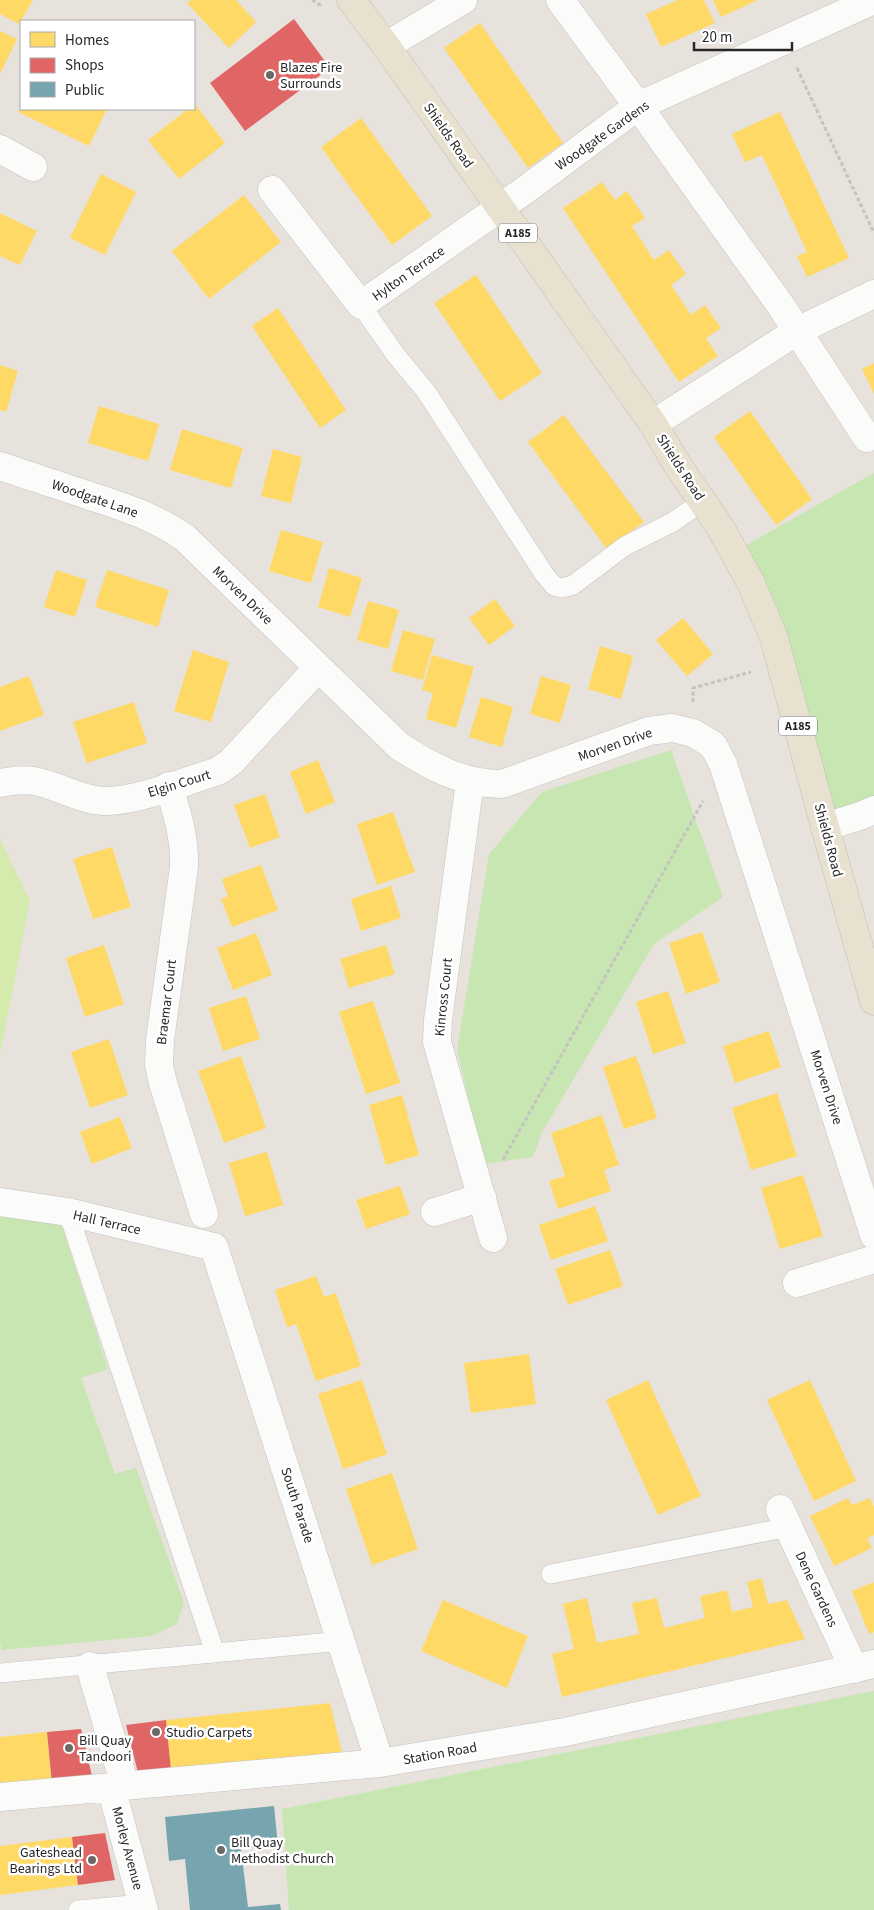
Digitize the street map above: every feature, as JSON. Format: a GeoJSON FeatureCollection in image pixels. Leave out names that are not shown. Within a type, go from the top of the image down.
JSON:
{"type":"FeatureCollection","features":[{"type":"Feature","properties":{"kind":"main road","name":"Shields Road"},"geometry":{"type":"LineString","coordinates":[[351,0],[386,46],[653,424],[680,469],[720,527],[751,583],[774,638],[824,827],[874,1001]]}},
{"type":"Feature","properties":{"kind":"street"},"geometry":{"type":"LineString","coordinates":[[386,46],[463,0]]}},
{"type":"Feature","properties":{"kind":"street"},"geometry":{"type":"LineString","coordinates":[[560,0],[798,331],[867,438]]}},
{"type":"Feature","properties":{"kind":"street","name":"Woodgate Gardens"},"geometry":{"type":"LineString","coordinates":[[500,208],[638,106],[874,0]]}},
{"type":"Feature","properties":{"kind":"street"},"geometry":{"type":"LineString","coordinates":[[0,149],[32,167]]}},
{"type":"Feature","properties":{"kind":"street","name":"Hylton Terrace"},"geometry":{"type":"LineString","coordinates":[[272,190],[361,305],[500,208]]}},
{"type":"Feature","properties":{"kind":"street"},"geometry":{"type":"LineString","coordinates":[[653,424],[798,331],[874,294]]}},
{"type":"Feature","properties":{"kind":"street","name":"Woodgate Lane"},"geometry":{"type":"LineString","coordinates":[[0,466],[146,515],[166,525],[185,538]]}},
{"type":"Feature","properties":{"kind":"street","name":"Morven Drive"},"geometry":{"type":"LineString","coordinates":[[185,538],[399,746],[423,762],[444,772],[470,781],[502,784],[649,731],[672,728],[693,733],[713,745],[723,764],[874,1235]]}},
{"type":"Feature","properties":{"kind":"street","name":"Elgin Court"},"geometry":{"type":"LineString","coordinates":[[0,783],[18,779],[36,781],[83,798],[104,801],[128,799],[218,771],[231,762],[318,668]]}},
{"type":"Feature","properties":{"kind":"street","name":"Kinross Court"},"geometry":{"type":"LineString","coordinates":[[470,781],[438,1020],[437,1042],[493,1238]]}},
{"type":"Feature","properties":{"kind":"street","name":"Braemar Court"},"geometry":{"type":"LineString","coordinates":[[169,786],[182,829],[185,850],[160,1040],[159,1065],[204,1214]]}},
{"type":"Feature","properties":{"kind":"street"},"geometry":{"type":"LineString","coordinates":[[824,827],[874,810]]}},
{"type":"Feature","properties":{"kind":"street"},"geometry":{"type":"LineString","coordinates":[[435,1212],[482,1198]]}},
{"type":"Feature","properties":{"kind":"street","name":"Hall Terrace"},"geometry":{"type":"LineString","coordinates":[[0,1202],[68,1212],[214,1247]]}},
{"type":"Feature","properties":{"kind":"street","name":"South Parade"},"geometry":{"type":"LineString","coordinates":[[214,1247],[380,1763]]}},
{"type":"Feature","properties":{"kind":"street"},"geometry":{"type":"LineString","coordinates":[[797,1283],[874,1259]]}},
{"type":"Feature","properties":{"kind":"street","name":"Dene Gardens"},"geometry":{"type":"LineString","coordinates":[[785,1518],[864,1666]]}},
{"type":"Feature","properties":{"kind":"street","name":"Morley Avenue"},"geometry":{"type":"LineString","coordinates":[[90,1666],[118,1786],[143,1907]]}},
{"type":"Feature","properties":{"kind":"street","name":"Station Road"},"geometry":{"type":"LineString","coordinates":[[0,1797],[380,1763],[565,1732],[864,1666]]}},
{"type":"Feature","properties":{"kind":"lane"},"geometry":{"type":"LineString","coordinates":[[361,305],[395,354],[427,394],[544,574],[554,586],[562,588],[573,585],[624,546],[673,522],[703,501]]}},
{"type":"Feature","properties":{"kind":"lane"},"geometry":{"type":"LineString","coordinates":[[68,1212],[214,1653]]}},
{"type":"Feature","properties":{"kind":"lane"},"geometry":{"type":"LineString","coordinates":[[551,1574],[785,1518]]}},
{"type":"Feature","properties":{"kind":"lane"},"geometry":{"type":"LineString","coordinates":[[0,1673],[342,1641]]}},
{"type":"Feature","properties":{"kind":"lane"},"geometry":{"type":"LineString","coordinates":[[78,1910],[143,1907]]}},
{"type":"Feature","properties":{"kind":"path"},"geometry":{"type":"LineString","coordinates":[[784,40],[874,233]]}},
{"type":"Feature","properties":{"kind":"path"},"geometry":{"type":"LineString","coordinates":[[693,733],[694,688],[781,663]]}},
{"type":"Feature","properties":{"kind":"path"},"geometry":{"type":"LineString","coordinates":[[482,1198],[723,764]]}},
{"type":"Feature","properties":{"kind":"green space"},"geometry":{"type":"Polygon","coordinates":[[[874,473],[874,800],[832,818],[743,547],[874,473]]]}},
{"type":"Feature","properties":{"kind":"green space"},"geometry":{"type":"Polygon","coordinates":[[[671,750],[723,897],[654,944],[542,1132],[533,1157],[484,1164],[457,1050],[489,854],[542,792],[671,750]]]}},
{"type":"Feature","properties":{"kind":"green space"},"geometry":{"type":"Polygon","coordinates":[[[0,839],[30,901],[0,1055],[0,839]]]}},
{"type":"Feature","properties":{"kind":"green space"},"geometry":{"type":"Polygon","coordinates":[[[0,1214],[61,1223],[108,1369],[81,1378],[115,1474],[136,1468],[184,1603],[177,1624],[152,1636],[2,1650],[0,1643],[0,1214]]]}},
{"type":"Feature","properties":{"kind":"green space"},"geometry":{"type":"Polygon","coordinates":[[[874,1691],[874,1910],[289,1910],[282,1809],[874,1691]]]}},
{"type":"Feature","properties":{"kind":"building: Homes"},"geometry":{"type":"Polygon","coordinates":[[[0,0],[33,0],[19,24],[0,14],[0,0]]]}},
{"type":"Feature","properties":{"kind":"building: Homes"},"geometry":{"type":"Polygon","coordinates":[[[191,0],[236,0],[256,22],[229,48],[187,3],[191,0]]]}},
{"type":"Feature","properties":{"kind":"building: Homes"},"geometry":{"type":"Polygon","coordinates":[[[678,0],[704,0],[715,23],[661,47],[646,14],[678,0]]]}},
{"type":"Feature","properties":{"kind":"building: Homes"},"geometry":{"type":"Polygon","coordinates":[[[713,0],[758,0],[721,17],[713,0]]]}},
{"type":"Feature","properties":{"kind":"building: Homes"},"geometry":{"type":"Polygon","coordinates":[[[480,23],[563,143],[528,168],[444,48],[480,23]]]}},
{"type":"Feature","properties":{"kind":"building: Homes"},"geometry":{"type":"Polygon","coordinates":[[[0,31],[17,39],[0,74],[0,31]]]}},
{"type":"Feature","properties":{"kind":"building: Homes"},"geometry":{"type":"Polygon","coordinates":[[[195,104],[225,143],[179,179],[148,140],[187,110],[195,110],[195,104]]]}},
{"type":"Feature","properties":{"kind":"building: Homes"},"geometry":{"type":"Polygon","coordinates":[[[20,109],[107,110],[89,146],[18,112],[20,109]]]}},
{"type":"Feature","properties":{"kind":"building: Homes"},"geometry":{"type":"Polygon","coordinates":[[[780,112],[849,258],[807,277],[797,256],[807,252],[762,155],[745,162],[732,134],[780,112]]]}},
{"type":"Feature","properties":{"kind":"building: Homes"},"geometry":{"type":"Polygon","coordinates":[[[361,118],[432,216],[392,245],[321,147],[361,118]]]}},
{"type":"Feature","properties":{"kind":"building: Homes"},"geometry":{"type":"Polygon","coordinates":[[[101,174],[136,192],[105,255],[70,238],[101,174]]]}},
{"type":"Feature","properties":{"kind":"building: Homes"},"geometry":{"type":"Polygon","coordinates":[[[602,182],[615,200],[627,191],[645,218],[632,226],[654,260],[669,250],[686,274],[671,285],[691,315],[705,305],[721,328],[706,338],[718,356],[679,382],[563,208],[602,182]]]}},
{"type":"Feature","properties":{"kind":"building: Homes"},"geometry":{"type":"Polygon","coordinates":[[[244,195],[281,242],[209,299],[172,251],[244,195]]]}},
{"type":"Feature","properties":{"kind":"building: Homes"},"geometry":{"type":"Polygon","coordinates":[[[0,213],[37,231],[20,265],[0,256],[0,213]]]}},
{"type":"Feature","properties":{"kind":"building: Homes"},"geometry":{"type":"Polygon","coordinates":[[[476,275],[542,373],[500,401],[434,303],[476,275]]]}},
{"type":"Feature","properties":{"kind":"building: Homes"},"geometry":{"type":"Polygon","coordinates":[[[278,308],[346,410],[320,428],[252,326],[278,308]]]}},
{"type":"Feature","properties":{"kind":"building: Homes"},"geometry":{"type":"Polygon","coordinates":[[[874,363],[874,394],[862,369],[874,363]]]}},
{"type":"Feature","properties":{"kind":"building: Homes"},"geometry":{"type":"Polygon","coordinates":[[[0,365],[18,371],[6,412],[0,410],[0,365]]]}},
{"type":"Feature","properties":{"kind":"building: Homes"},"geometry":{"type":"Polygon","coordinates":[[[99,406],[159,424],[148,461],[88,443],[99,406]]]}},
{"type":"Feature","properties":{"kind":"building: Homes"},"geometry":{"type":"Polygon","coordinates":[[[750,411],[812,499],[776,525],[714,437],[750,411]]]}},
{"type":"Feature","properties":{"kind":"building: Homes"},"geometry":{"type":"Polygon","coordinates":[[[564,415],[644,522],[607,549],[528,442],[564,415]]]}},
{"type":"Feature","properties":{"kind":"building: Homes"},"geometry":{"type":"Polygon","coordinates":[[[182,429],[243,448],[231,488],[170,470],[182,429]]]}},
{"type":"Feature","properties":{"kind":"building: Homes"},"geometry":{"type":"Polygon","coordinates":[[[273,449],[302,457],[291,503],[261,496],[273,449]]]}},
{"type":"Feature","properties":{"kind":"building: Homes"},"geometry":{"type":"Polygon","coordinates":[[[281,530],[323,542],[311,583],[269,571],[281,530]]]}},
{"type":"Feature","properties":{"kind":"building: Homes"},"geometry":{"type":"Polygon","coordinates":[[[329,568],[362,578],[350,617],[318,607],[329,568]]]}},
{"type":"Feature","properties":{"kind":"building: Homes"},"geometry":{"type":"Polygon","coordinates":[[[56,570],[87,580],[75,617],[44,607],[56,570]]]}},
{"type":"Feature","properties":{"kind":"building: Homes"},"geometry":{"type":"Polygon","coordinates":[[[107,570],[169,590],[158,627],[95,607],[107,570]]]}},
{"type":"Feature","properties":{"kind":"building: Homes"},"geometry":{"type":"Polygon","coordinates":[[[495,599],[515,626],[489,645],[469,618],[495,599]]]}},
{"type":"Feature","properties":{"kind":"building: Homes"},"geometry":{"type":"Polygon","coordinates":[[[368,601],[399,610],[388,649],[357,640],[368,601]]]}},
{"type":"Feature","properties":{"kind":"building: Homes"},"geometry":{"type":"Polygon","coordinates":[[[683,618],[713,654],[687,676],[656,640],[683,618]]]}},
{"type":"Feature","properties":{"kind":"building: Homes"},"geometry":{"type":"Polygon","coordinates":[[[403,630],[435,639],[423,680],[391,671],[403,630]]]}},
{"type":"Feature","properties":{"kind":"building: Homes"},"geometry":{"type":"Polygon","coordinates":[[[600,646],[633,656],[621,699],[588,689],[600,646]]]}},
{"type":"Feature","properties":{"kind":"building: Homes"},"geometry":{"type":"Polygon","coordinates":[[[193,650],[229,662],[211,722],[174,711],[193,650]]]}},
{"type":"Feature","properties":{"kind":"building: Homes"},"geometry":{"type":"Polygon","coordinates":[[[432,655],[474,667],[456,728],[426,719],[433,693],[422,690],[432,655]]]}},
{"type":"Feature","properties":{"kind":"building: Homes"},"geometry":{"type":"Polygon","coordinates":[[[29,676],[44,715],[0,731],[0,687],[29,676]]]}},
{"type":"Feature","properties":{"kind":"building: Homes"},"geometry":{"type":"Polygon","coordinates":[[[541,676],[571,685],[560,723],[530,714],[541,676]]]}},
{"type":"Feature","properties":{"kind":"building: Homes"},"geometry":{"type":"Polygon","coordinates":[[[481,697],[513,707],[502,747],[469,737],[481,697]]]}},
{"type":"Feature","properties":{"kind":"building: Homes"},"geometry":{"type":"Polygon","coordinates":[[[134,702],[147,743],[87,763],[73,722],[134,702]]]}},
{"type":"Feature","properties":{"kind":"building: Homes"},"geometry":{"type":"Polygon","coordinates":[[[318,760],[335,802],[306,814],[290,772],[318,760]]]}},
{"type":"Feature","properties":{"kind":"building: Homes"},"geometry":{"type":"Polygon","coordinates":[[[265,794],[280,837],[250,848],[234,805],[265,794]]]}},
{"type":"Feature","properties":{"kind":"building: Homes"},"geometry":{"type":"Polygon","coordinates":[[[393,812],[415,872],[377,885],[357,824],[393,812]]]}},
{"type":"Feature","properties":{"kind":"building: Homes"},"geometry":{"type":"Polygon","coordinates":[[[112,847],[131,907],[93,919],[73,859],[112,847]]]}},
{"type":"Feature","properties":{"kind":"building: Homes"},"geometry":{"type":"Polygon","coordinates":[[[261,865],[278,910],[232,927],[221,899],[228,896],[222,879],[261,865]]]}},
{"type":"Feature","properties":{"kind":"building: Homes"},"geometry":{"type":"Polygon","coordinates":[[[391,886],[401,918],[361,931],[351,899],[391,886]]]}},
{"type":"Feature","properties":{"kind":"building: Homes"},"geometry":{"type":"Polygon","coordinates":[[[702,932],[720,982],[686,994],[669,943],[702,932]]]}},
{"type":"Feature","properties":{"kind":"building: Homes"},"geometry":{"type":"Polygon","coordinates":[[[256,933],[272,975],[233,990],[217,948],[256,933]]]}},
{"type":"Feature","properties":{"kind":"building: Homes"},"geometry":{"type":"Polygon","coordinates":[[[104,945],[124,1004],[85,1017],[66,958],[104,945]]]}},
{"type":"Feature","properties":{"kind":"building: Homes"},"geometry":{"type":"Polygon","coordinates":[[[386,945],[395,974],[349,988],[340,959],[386,945]]]}},
{"type":"Feature","properties":{"kind":"building: Homes"},"geometry":{"type":"Polygon","coordinates":[[[668,991],[686,1043],[653,1054],[636,1002],[668,991]]]}},
{"type":"Feature","properties":{"kind":"building: Homes"},"geometry":{"type":"Polygon","coordinates":[[[246,996],[260,1039],[223,1051],[209,1008],[246,996]]]}},
{"type":"Feature","properties":{"kind":"building: Homes"},"geometry":{"type":"Polygon","coordinates":[[[373,1001],[400,1083],[366,1094],[339,1012],[373,1001]]]}},
{"type":"Feature","properties":{"kind":"building: Homes"},"geometry":{"type":"Polygon","coordinates":[[[769,1031],[781,1067],[735,1083],[723,1046],[769,1031]]]}},
{"type":"Feature","properties":{"kind":"building: Homes"},"geometry":{"type":"Polygon","coordinates":[[[109,1039],[128,1095],[90,1108],[71,1052],[109,1039]]]}},
{"type":"Feature","properties":{"kind":"building: Homes"},"geometry":{"type":"Polygon","coordinates":[[[241,1056],[266,1128],[224,1143],[198,1071],[241,1056]]]}},
{"type":"Feature","properties":{"kind":"building: Homes"},"geometry":{"type":"Polygon","coordinates":[[[636,1056],[657,1118],[624,1129],[603,1067],[636,1056]]]}},
{"type":"Feature","properties":{"kind":"building: Homes"},"geometry":{"type":"Polygon","coordinates":[[[777,1093],[797,1156],[751,1170],[732,1108],[777,1093]]]}},
{"type":"Feature","properties":{"kind":"building: Homes"},"geometry":{"type":"Polygon","coordinates":[[[402,1095],[419,1155],[386,1165],[369,1105],[402,1095]]]}},
{"type":"Feature","properties":{"kind":"building: Homes"},"geometry":{"type":"Polygon","coordinates":[[[602,1115],[619,1165],[604,1170],[611,1191],[558,1209],[549,1181],[565,1176],[551,1133],[602,1115]]]}},
{"type":"Feature","properties":{"kind":"building: Homes"},"geometry":{"type":"Polygon","coordinates":[[[120,1117],[132,1148],[92,1164],[80,1132],[120,1117]]]}},
{"type":"Feature","properties":{"kind":"building: Homes"},"geometry":{"type":"Polygon","coordinates":[[[267,1152],[283,1205],[245,1216],[229,1163],[267,1152]]]}},
{"type":"Feature","properties":{"kind":"building: Homes"},"geometry":{"type":"Polygon","coordinates":[[[803,1175],[823,1236],[780,1249],[761,1188],[803,1175]]]}},
{"type":"Feature","properties":{"kind":"building: Homes"},"geometry":{"type":"Polygon","coordinates":[[[400,1186],[410,1214],[366,1229],[356,1200],[400,1186]]]}},
{"type":"Feature","properties":{"kind":"building: Homes"},"geometry":{"type":"Polygon","coordinates":[[[595,1206],[608,1241],[551,1260],[539,1225],[595,1206]]]}},
{"type":"Feature","properties":{"kind":"building: Homes"},"geometry":{"type":"Polygon","coordinates":[[[610,1250],[623,1286],[568,1305],[555,1269],[610,1250]]]}},
{"type":"Feature","properties":{"kind":"building: Homes"},"geometry":{"type":"Polygon","coordinates":[[[316,1276],[324,1297],[336,1293],[361,1366],[316,1381],[296,1324],[287,1327],[275,1290],[316,1276]]]}},
{"type":"Feature","properties":{"kind":"building: Homes"},"geometry":{"type":"Polygon","coordinates":[[[529,1354],[536,1404],[471,1413],[464,1363],[529,1354]]]}},
{"type":"Feature","properties":{"kind":"building: Homes"},"geometry":{"type":"Polygon","coordinates":[[[362,1380],[387,1454],[343,1469],[318,1394],[362,1380]]]}},
{"type":"Feature","properties":{"kind":"building: Homes"},"geometry":{"type":"Polygon","coordinates":[[[648,1380],[701,1496],[658,1515],[606,1400],[648,1380]]]}},
{"type":"Feature","properties":{"kind":"building: Homes"},"geometry":{"type":"Polygon","coordinates":[[[810,1380],[856,1481],[814,1501],[767,1400],[810,1380]]]}},
{"type":"Feature","properties":{"kind":"building: Homes"},"geometry":{"type":"Polygon","coordinates":[[[392,1473],[418,1549],[372,1565],[346,1489],[392,1473]]]}},
{"type":"Feature","properties":{"kind":"building: Homes"},"geometry":{"type":"Polygon","coordinates":[[[848,1498],[852,1505],[870,1498],[874,1507],[874,1535],[867,1538],[872,1548],[834,1566],[810,1516],[848,1498]]]}},
{"type":"Feature","properties":{"kind":"building: Homes"},"geometry":{"type":"Polygon","coordinates":[[[762,1578],[768,1604],[787,1600],[805,1639],[562,1697],[552,1654],[574,1649],[563,1604],[587,1598],[597,1643],[639,1634],[632,1603],[657,1598],[664,1628],[705,1618],[700,1596],[727,1590],[732,1612],[753,1607],[747,1582],[762,1578]]]}},
{"type":"Feature","properties":{"kind":"building: Homes"},"geometry":{"type":"Polygon","coordinates":[[[874,1582],[874,1632],[869,1634],[852,1591],[874,1582]]]}},
{"type":"Feature","properties":{"kind":"building: Homes"},"geometry":{"type":"Polygon","coordinates":[[[443,1600],[528,1636],[507,1688],[421,1651],[443,1600]]]}},
{"type":"Feature","properties":{"kind":"building: Homes"},"geometry":{"type":"Polygon","coordinates":[[[330,1703],[342,1753],[171,1770],[166,1720],[330,1703]]]}},
{"type":"Feature","properties":{"kind":"building: Homes"},"geometry":{"type":"Polygon","coordinates":[[[47,1732],[52,1784],[0,1789],[0,1737],[47,1732]]]}},
{"type":"Feature","properties":{"kind":"building: Homes"},"geometry":{"type":"Polygon","coordinates":[[[72,1837],[78,1885],[0,1895],[0,1846],[72,1837]]]}},
{"type":"Feature","properties":{"kind":"building: Shops","name":"Blazes Fire Surrounds"},"geometry":{"type":"Polygon","coordinates":[[[294,19],[330,68],[245,131],[210,83],[294,19]]]}},
{"type":"Feature","properties":{"kind":"building: Shops"},"geometry":{"type":"Polygon","coordinates":[[[166,1720],[171,1770],[138,1773],[126,1725],[166,1720]]]}},
{"type":"Feature","properties":{"kind":"building: Shops"},"geometry":{"type":"Polygon","coordinates":[[[81,1729],[93,1780],[52,1784],[47,1732],[81,1729]]]}},
{"type":"Feature","properties":{"kind":"building: Shops"},"geometry":{"type":"Polygon","coordinates":[[[105,1833],[115,1880],[78,1885],[72,1837],[105,1833]]]}},
{"type":"Feature","properties":{"kind":"building: Public"},"geometry":{"type":"Polygon","coordinates":[[[274,1806],[278,1846],[241,1849],[248,1907],[280,1904],[281,1910],[190,1910],[185,1859],[169,1861],[165,1817],[274,1806]]]}},
{"type":"Feature","properties":{"kind":"place","name":"Blazes Fire Surrounds"},"geometry":{"type":"Point","coordinates":[270,75]}},
{"type":"Feature","properties":{"kind":"place","name":"Studio Carpets"},"geometry":{"type":"Point","coordinates":[156,1732]}},
{"type":"Feature","properties":{"kind":"place","name":"Bill Quay Tandoori"},"geometry":{"type":"Point","coordinates":[69,1748]}},
{"type":"Feature","properties":{"kind":"place","name":"Bill Quay Methodist Church"},"geometry":{"type":"Point","coordinates":[221,1850]}},
{"type":"Feature","properties":{"kind":"place","name":"Gateshead Bearings Ltd"},"geometry":{"type":"Point","coordinates":[92,1860]}}]}
